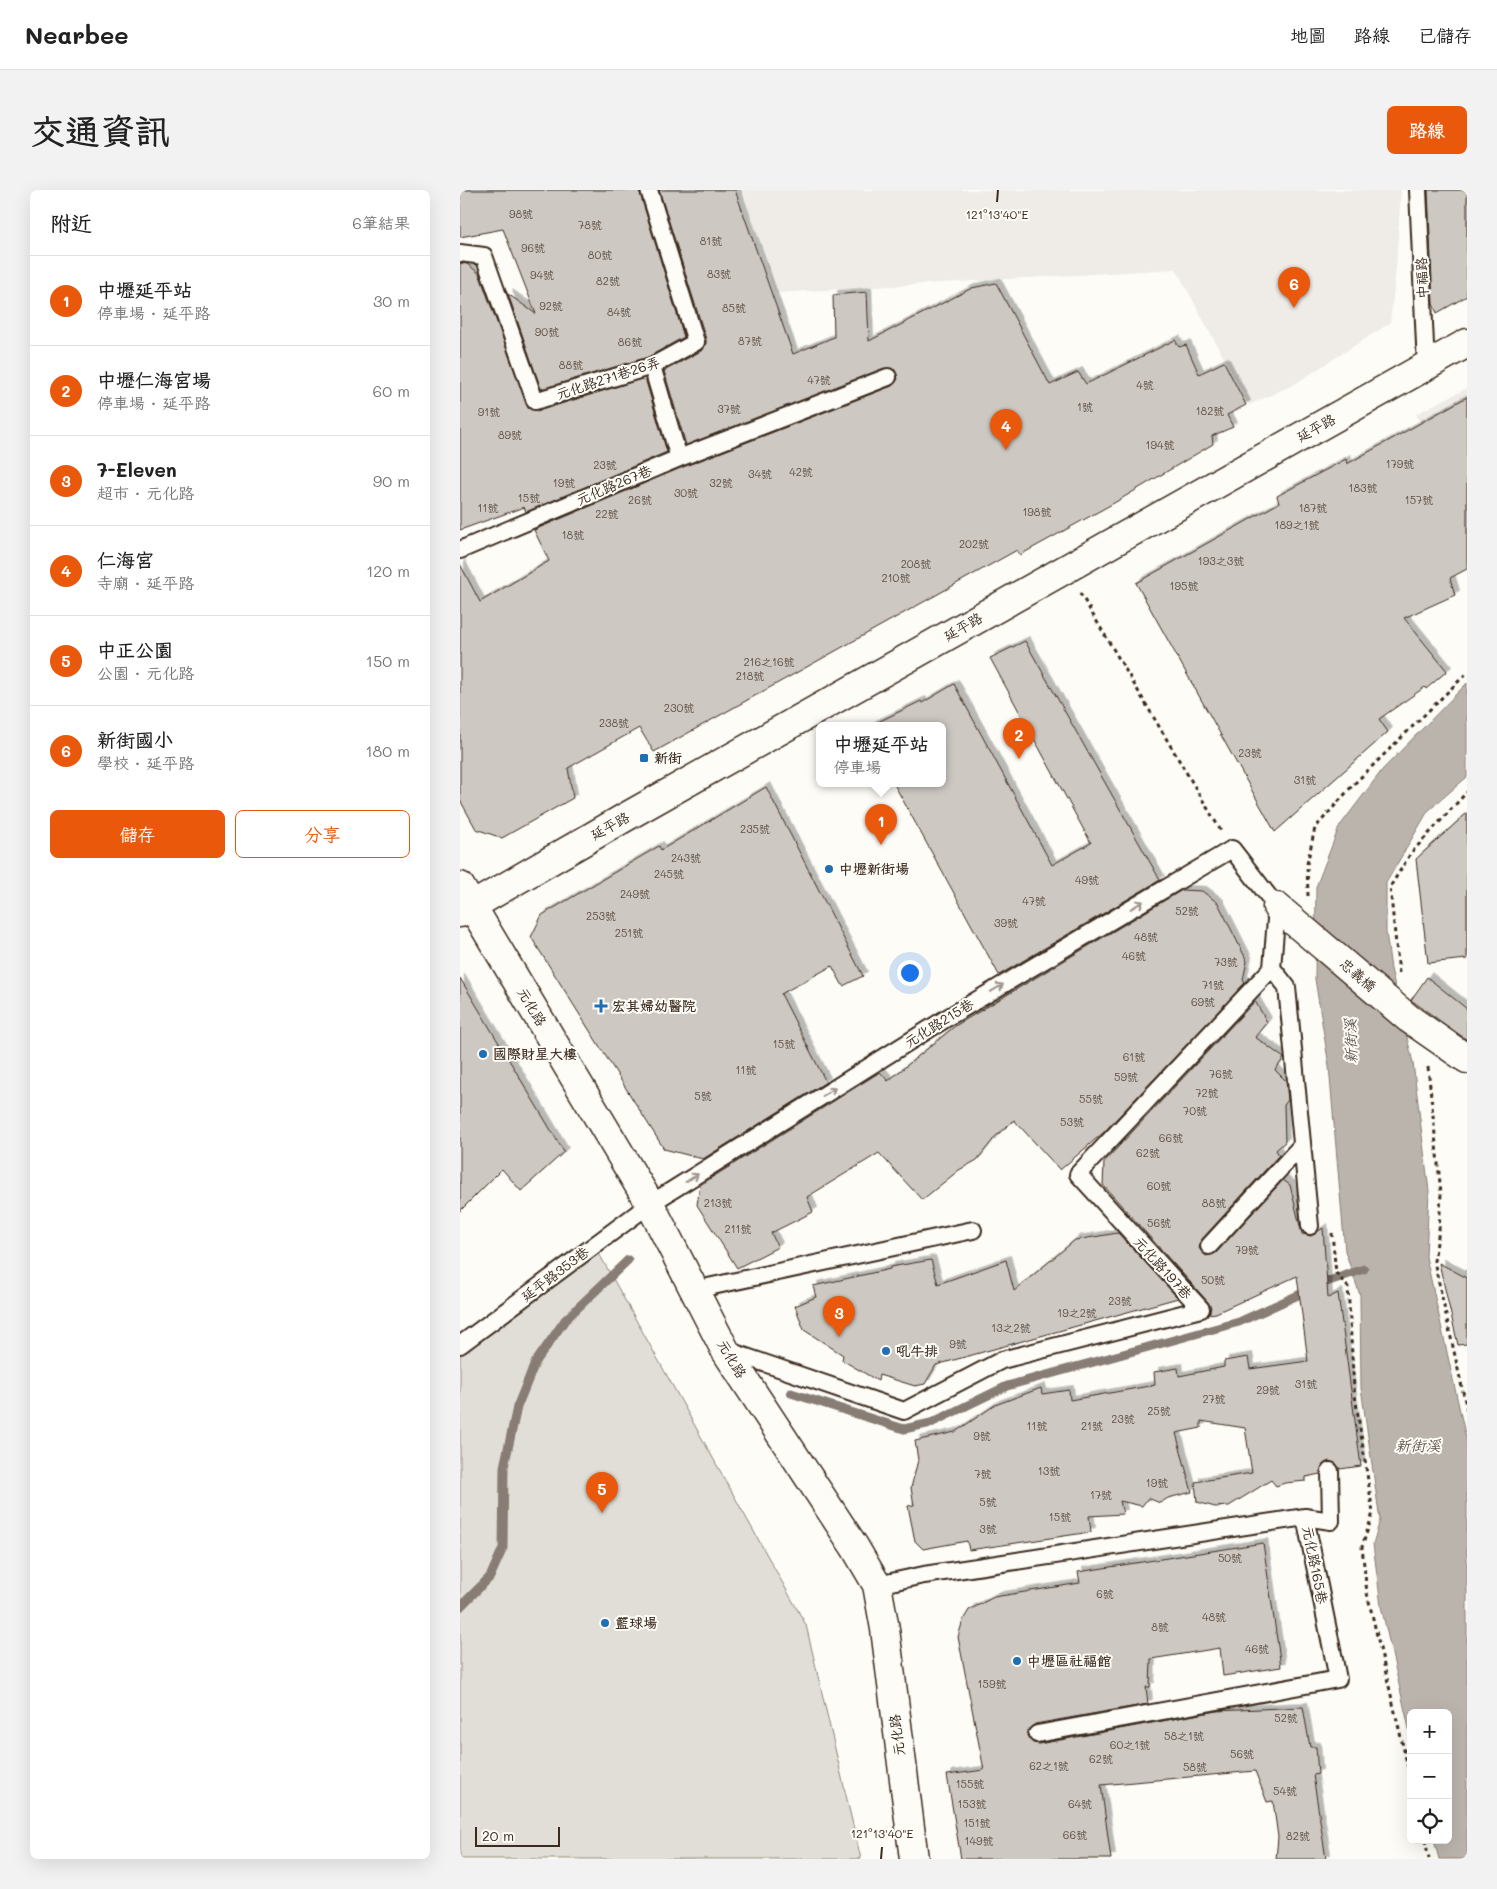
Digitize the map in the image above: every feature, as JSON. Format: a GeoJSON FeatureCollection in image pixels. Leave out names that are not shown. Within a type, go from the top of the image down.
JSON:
{"type":"FeatureCollection","features":[{"type":"Feature","properties":{"kind":"street","name":"延平路"},"geometry":{"type":"LineString","coordinates":[[464,901],[1066,569],[1467,343]]}},
{"type":"Feature","properties":{"kind":"street","name":"元化路"},"geometry":{"type":"LineString","coordinates":[[464,901],[650,1204],[726,1350],[854,1546],[877,1585],[885,1629],[914,1859]]}},
{"type":"Feature","properties":{"kind":"street","name":"忠義橋"},"geometry":{"type":"LineString","coordinates":[[1277,907],[1412,1022],[1467,1060]]}},
{"type":"Feature","properties":{"kind":"lane","name":"元化路271巷26弄"},"geometry":{"type":"LineString","coordinates":[[460,253],[484,256],[535,401],[652,366],[696,342],[649,190]]}},
{"type":"Feature","properties":{"kind":"lane","name":"中福路"},"geometry":{"type":"LineString","coordinates":[[1418,190],[1426,366]]}},
{"type":"Feature","properties":{"kind":"lane"},"geometry":{"type":"LineString","coordinates":[[652,366],[679,458]]}},
{"type":"Feature","properties":{"kind":"lane","name":"元化路267巷"},"geometry":{"type":"LineString","coordinates":[[460,550],[679,458],[888,377]]}},
{"type":"Feature","properties":{"kind":"lane"},"geometry":{"type":"LineString","coordinates":[[1232,849],[1277,907],[1272,968],[1287,987],[1310,1226]]}},
{"type":"Feature","properties":{"kind":"lane","name":"元化路215巷"},"geometry":{"type":"LineString","coordinates":[[650,1204],[950,1016],[1232,849]]}},
{"type":"Feature","properties":{"kind":"lane","name":"元化路197巷"},"geometry":{"type":"LineString","coordinates":[[726,1350],[904,1411],[1002,1360],[1201,1310],[1078,1174],[1272,968]]}},
{"type":"Feature","properties":{"kind":"lane"},"geometry":{"type":"LineString","coordinates":[[1209,1246],[1302,1145]]}},
{"type":"Feature","properties":{"kind":"lane","name":"延平路353巷"},"geometry":{"type":"LineString","coordinates":[[460,1345],[650,1204]]}},
{"type":"Feature","properties":{"kind":"lane"},"geometry":{"type":"LineString","coordinates":[[694,1290],[974,1230]]}},
{"type":"Feature","properties":{"kind":"lane"},"geometry":{"type":"LineString","coordinates":[[1305,1517],[1331,1521],[1330,1471]]}},
{"type":"Feature","properties":{"kind":"lane","name":"元化路165巷"},"geometry":{"type":"LineString","coordinates":[[877,1585],[924,1575],[1305,1517],[1338,1680],[1037,1734]]}},
{"type":"Feature","properties":{"kind":"path"},"geometry":{"type":"LineString","coordinates":[[1066,569],[1232,849]]}},
{"type":"Feature","properties":{"kind":"path"},"geometry":{"type":"LineString","coordinates":[[1400,978],[1390,887],[1411,853],[1467,792]]}},
{"type":"Feature","properties":{"kind":"path"},"geometry":{"type":"LineString","coordinates":[[1412,1022],[1428,1067],[1441,1193],[1439,1230],[1434,1261],[1467,1410]]}},
{"type":"Feature","properties":{"kind":"path"},"geometry":{"type":"LineString","coordinates":[[1348,1288],[1354,1389],[1373,1513],[1362,1547],[1367,1593],[1407,1763]]}},
{"type":"Feature","properties":{"kind":"path"},"geometry":{"type":"LineString","coordinates":[[1426,1844],[1429,1859]]}},
{"type":"Feature","properties":{"kind":"shaded area"},"geometry":{"type":"Polygon","coordinates":[[[743,190],[1401,190],[1396,269],[1390,323],[1293,385],[1249,405],[1176,269],[775,293],[743,190]]]}},
{"type":"Feature","properties":{"kind":"shaded area"},"geometry":{"type":"Polygon","coordinates":[[[1467,388],[1467,508],[1416,414],[1467,388]]]}},
{"type":"Feature","properties":{"kind":"shaded area"},"geometry":{"type":"Polygon","coordinates":[[[592,1241],[806,1625],[861,1859],[460,1859],[460,1352],[592,1241]]]}},
{"type":"Feature","properties":{"kind":"water","name":"新街溪"},"geometry":{"type":"Polygon","coordinates":[[[1467,683],[1467,777],[1428,811],[1386,883],[1386,932],[1391,969],[1413,1063],[1429,1191],[1426,1257],[1467,1443],[1467,1859],[1439,1859],[1435,1844],[1452,1844],[1452,1709],[1407,1709],[1407,1720],[1381,1606],[1373,1544],[1380,1520],[1361,1388],[1360,1295],[1345,1251],[1329,1066],[1315,979],[1316,887],[1339,827],[1383,769],[1467,683]]]}},
{"type":"Feature","properties":{"kind":"building"},"geometry":{"type":"Polygon","coordinates":[[[460,190],[639,190],[684,337],[648,357],[541,389],[508,294],[536,314],[503,229],[460,237],[460,190]]]}},
{"type":"Feature","properties":{"kind":"building"},"geometry":{"type":"Polygon","coordinates":[[[659,190],[735,190],[793,354],[834,337],[833,295],[867,292],[869,341],[972,288],[996,283],[1050,385],[1078,372],[1086,384],[1175,340],[1179,347],[1186,345],[1199,374],[1224,362],[1246,405],[1227,415],[1233,427],[1212,436],[1213,444],[1114,503],[1020,555],[1017,550],[654,752],[639,728],[568,768],[573,798],[502,838],[476,829],[460,800],[460,564],[480,602],[549,561],[534,530],[683,467],[892,386],[898,379],[895,370],[884,368],[686,445],[664,371],[701,351],[706,344],[706,339],[659,190]]]}},
{"type":"Feature","properties":{"kind":"building"},"geometry":{"type":"Polygon","coordinates":[[[1428,190],[1467,190],[1467,296],[1437,313],[1433,304],[1428,190]]]}},
{"type":"Feature","properties":{"kind":"building"},"geometry":{"type":"Polygon","coordinates":[[[460,263],[467,264],[479,273],[528,408],[538,411],[645,378],[667,452],[526,512],[524,507],[460,530],[460,263]]]}},
{"type":"Feature","properties":{"kind":"building"},"geometry":{"type":"Polygon","coordinates":[[[1467,397],[1467,569],[1450,578],[1455,595],[1404,618],[1447,671],[1426,689],[1425,687],[1379,719],[1388,732],[1275,832],[1136,583],[1279,503],[1277,496],[1346,459],[1347,464],[1467,397]]]}},
{"type":"Feature","properties":{"kind":"building"},"geometry":{"type":"Polygon","coordinates":[[[1025,641],[1160,880],[999,975],[896,787],[946,787],[946,722],[878,722],[921,701],[922,703],[954,684],[1052,865],[1091,843],[990,658],[1025,641]]]}},
{"type":"Feature","properties":{"kind":"building"},"geometry":{"type":"Polygon","coordinates":[[[766,787],[863,976],[843,986],[832,966],[781,994],[826,1082],[703,1159],[664,1149],[531,937],[542,915],[659,846],[661,850],[766,787]]]}},
{"type":"Feature","properties":{"kind":"building"},"geometry":{"type":"Polygon","coordinates":[[[1467,813],[1467,959],[1428,963],[1416,859],[1467,813]]]}},
{"type":"Feature","properties":{"kind":"building"},"geometry":{"type":"Polygon","coordinates":[[[1182,890],[1202,891],[1218,903],[1247,961],[1243,980],[1245,983],[1104,1132],[1060,1170],[1014,1120],[996,1136],[977,1160],[959,1170],[922,1200],[879,1153],[807,1197],[813,1212],[771,1233],[778,1247],[737,1268],[697,1205],[700,1185],[880,1072],[888,1081],[955,1026],[1182,890]]]}},
{"type":"Feature","properties":{"kind":"building"},"geometry":{"type":"Polygon","coordinates":[[[1427,977],[1467,1009],[1467,1040],[1411,1000],[1427,977]]]}},
{"type":"Feature","properties":{"kind":"building","name":"國際財星大樓"},"geometry":{"type":"Polygon","coordinates":[[[460,978],[564,1152],[521,1191],[502,1169],[460,1211],[460,978]]]}},
{"type":"Feature","properties":{"kind":"building"},"geometry":{"type":"Polygon","coordinates":[[[1255,1001],[1267,1022],[1255,1037],[1284,1058],[1275,1070],[1286,1081],[1288,1100],[1284,1105],[1285,1142],[1276,1150],[1279,1155],[1202,1239],[1199,1248],[1206,1256],[1216,1253],[1283,1180],[1290,1185],[1302,1234],[1311,1236],[1323,1228],[1328,1298],[1338,1293],[1361,1466],[1340,1469],[1335,1463],[1329,1461],[1322,1466],[1320,1474],[1306,1477],[1306,1481],[1276,1486],[1271,1480],[1229,1506],[1215,1507],[1197,1502],[1195,1482],[1252,1473],[1245,1428],[1201,1421],[1201,1428],[1176,1433],[1192,1492],[1168,1498],[1160,1503],[1148,1498],[1142,1506],[1120,1501],[1123,1514],[1089,1516],[1091,1532],[969,1550],[967,1541],[923,1549],[915,1541],[908,1506],[914,1505],[911,1488],[918,1460],[915,1441],[955,1432],[995,1405],[1041,1388],[1042,1394],[1069,1390],[1070,1400],[1155,1385],[1154,1372],[1178,1368],[1179,1376],[1224,1367],[1224,1361],[1248,1357],[1250,1369],[1308,1361],[1297,1276],[1216,1313],[1209,1314],[1211,1307],[1208,1302],[1103,1185],[1104,1162],[1255,1001]]]}},
{"type":"Feature","properties":{"kind":"building"},"geometry":{"type":"Polygon","coordinates":[[[1118,1233],[1178,1298],[936,1365],[925,1384],[915,1386],[879,1375],[878,1381],[842,1360],[843,1355],[804,1330],[795,1306],[816,1297],[813,1286],[890,1269],[890,1267],[931,1260],[938,1284],[1006,1260],[1014,1291],[1075,1240],[1118,1233]]]}},
{"type":"Feature","properties":{"kind":"building"},"geometry":{"type":"Polygon","coordinates":[[[1439,1263],[1467,1278],[1467,1344],[1458,1345],[1439,1263]]]}},
{"type":"Feature","properties":{"kind":"building"},"geometry":{"type":"Polygon","coordinates":[[[1263,1543],[1281,1667],[1223,1676],[1220,1648],[1151,1659],[1150,1687],[1146,1687],[1148,1704],[1035,1724],[1028,1730],[1027,1736],[1033,1743],[1039,1744],[1216,1711],[1303,1707],[1310,1747],[1316,1747],[1318,1774],[1313,1775],[1326,1859],[1276,1859],[1278,1837],[1273,1801],[1267,1802],[1255,1771],[1101,1785],[1111,1859],[961,1859],[947,1775],[984,1770],[958,1637],[963,1620],[969,1610],[994,1597],[1080,1583],[1078,1572],[1263,1543]]]}},
{"type":"Feature","properties":{"kind":"waterway"},"geometry":{"type":"LineString","coordinates":[[460,1607],[490,1577],[503,1548],[504,1467],[517,1407],[535,1363],[565,1320],[628,1260]]}},
{"type":"Feature","properties":{"kind":"waterway"},"geometry":{"type":"LineString","coordinates":[[791,1393],[904,1429],[931,1423],[1007,1386],[1239,1322],[1329,1281],[1364,1269]]}},
{"type":"Feature","properties":{"kind":"place","name":"新街國小"},"geometry":{"type":"Point","coordinates":[1294,308]}},
{"type":"Feature","properties":{"kind":"place","name":"仁海宮"},"geometry":{"type":"Point","coordinates":[1006,450]}},
{"type":"Feature","properties":{"kind":"place","name":"新街"},"geometry":{"type":"Point","coordinates":[644,758]}},
{"type":"Feature","properties":{"kind":"place","name":"中壢仁海宮場"},"geometry":{"type":"Point","coordinates":[1019,759]}},
{"type":"Feature","properties":{"kind":"place","name":"中壢延平站"},"geometry":{"type":"Point","coordinates":[881,845]}},
{"type":"Feature","properties":{"kind":"place","name":"中壢新街場"},"geometry":{"type":"Point","coordinates":[829,869]}},
{"type":"Feature","properties":{"kind":"place","name":"宏其婦幼醫院"},"geometry":{"type":"Point","coordinates":[601,1006]}},
{"type":"Feature","properties":{"kind":"place","name":"國際財星大樓"},"geometry":{"type":"Point","coordinates":[483,1054]}},
{"type":"Feature","properties":{"kind":"place","name":"7-Eleven"},"geometry":{"type":"Point","coordinates":[839,1337]}},
{"type":"Feature","properties":{"kind":"place","name":"吼牛排"},"geometry":{"type":"Point","coordinates":[886,1351]}},
{"type":"Feature","properties":{"kind":"place","name":"中正公園"},"geometry":{"type":"Point","coordinates":[602,1513]}},
{"type":"Feature","properties":{"kind":"place","name":"籃球場"},"geometry":{"type":"Point","coordinates":[605,1623]}},
{"type":"Feature","properties":{"kind":"place","name":"中壢區社福館"},"geometry":{"type":"Point","coordinates":[1017,1661]}}]}
